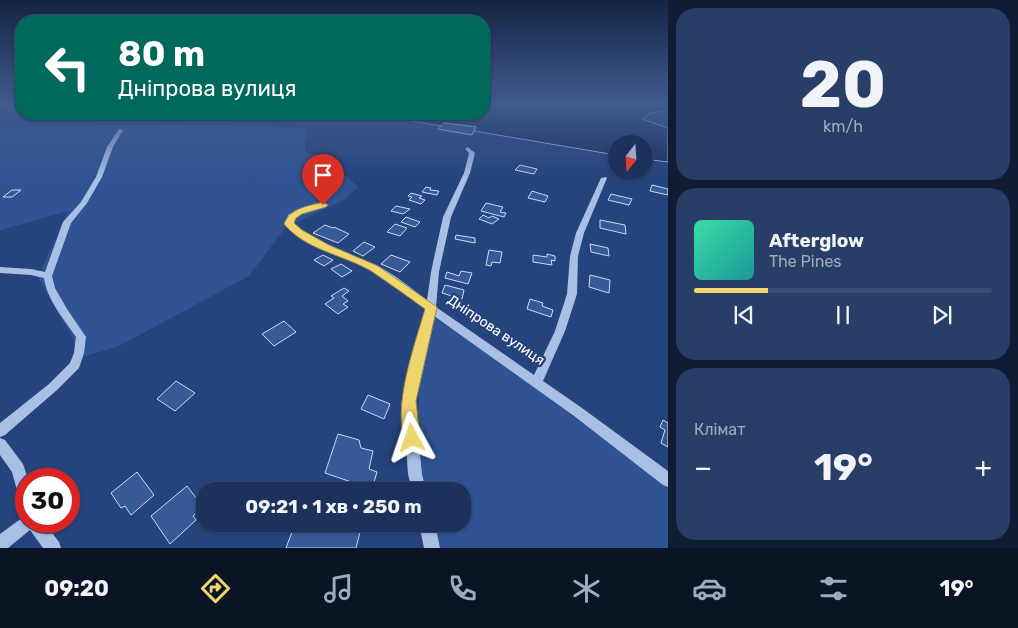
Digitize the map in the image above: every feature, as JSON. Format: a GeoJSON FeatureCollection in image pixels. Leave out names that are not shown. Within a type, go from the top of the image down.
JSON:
{"type":"FeatureCollection","features":[{"type":"Feature","properties":{"kind":"street"},"geometry":{"type":"LineString","coordinates":[[0,431],[53,388],[75,365],[81,337],[50,288],[48,276],[67,222],[84,204],[99,178],[110,147],[121,130]]}},
{"type":"Feature","properties":{"kind":"street","name":"Дніпрова вулиця"},"geometry":{"type":"LineString","coordinates":[[417,482],[408,401],[431,307],[435,272],[447,217],[467,173],[472,153],[468,149]]}},
{"type":"Feature","properties":{"kind":"street","name":"Дніпрова вулиця"},"geometry":{"type":"LineString","coordinates":[[323,205],[299,212],[291,217],[289,224],[298,232],[326,247],[374,268],[537,382],[560,331],[572,294],[574,256],[580,233],[604,178]]}},
{"type":"Feature","properties":{"kind":"street"},"geometry":{"type":"LineString","coordinates":[[0,270],[31,272],[48,276]]}},
{"type":"Feature","properties":{"kind":"street"},"geometry":{"type":"LineString","coordinates":[[537,382],[668,480]]}},
{"type":"Feature","properties":{"kind":"street"},"geometry":{"type":"LineString","coordinates":[[0,444],[17,468]]}},
{"type":"Feature","properties":{"kind":"street"},"geometry":{"type":"LineString","coordinates":[[428,532],[432,548]]}},
{"type":"Feature","properties":{"kind":"street"},"geometry":{"type":"LineString","coordinates":[[0,544],[15,533]]}},
{"type":"Feature","properties":{"kind":"street"},"geometry":{"type":"LineString","coordinates":[[41,533],[53,548]]}},
{"type":"Feature","properties":{"kind":"shaded area"},"geometry":{"type":"Polygon","coordinates":[[[0,130],[306,130],[305,152],[324,157],[358,187],[342,201],[285,228],[249,276],[119,346],[76,359],[73,339],[38,277],[68,211],[0,230],[0,130]]]}},
{"type":"Feature","properties":{"kind":"shaded area"},"geometry":{"type":"Polygon","coordinates":[[[668,130],[668,162],[653,160],[653,135],[608,135],[608,154],[474,131],[668,130]]]}},
{"type":"Feature","properties":{"kind":"shaded area"},"geometry":{"type":"Polygon","coordinates":[[[434,317],[499,360],[668,488],[668,548],[437,548],[433,532],[471,532],[471,482],[423,482],[418,422],[420,373],[434,317]]]}},
{"type":"Feature","properties":{"kind":"building"},"geometry":{"type":"Polygon","coordinates":[[[441,130],[475,130],[472,135],[441,130]]]}},
{"type":"Feature","properties":{"kind":"building"},"geometry":{"type":"Polygon","coordinates":[[[520,165],[537,169],[534,174],[515,170],[520,165]]]}},
{"type":"Feature","properties":{"kind":"building"},"geometry":{"type":"Polygon","coordinates":[[[652,185],[668,189],[668,195],[650,191],[652,185]]]}},
{"type":"Feature","properties":{"kind":"building"},"geometry":{"type":"Polygon","coordinates":[[[426,187],[431,188],[430,190],[439,191],[437,195],[422,192],[426,187]]]}},
{"type":"Feature","properties":{"kind":"building"},"geometry":{"type":"Polygon","coordinates":[[[12,190],[21,190],[12,197],[3,197],[12,190]]]}},
{"type":"Feature","properties":{"kind":"building"},"geometry":{"type":"Polygon","coordinates":[[[532,191],[548,196],[545,202],[528,198],[532,191]]]}},
{"type":"Feature","properties":{"kind":"building"},"geometry":{"type":"Polygon","coordinates":[[[411,193],[422,196],[419,198],[425,200],[421,204],[409,200],[412,197],[408,196],[411,193]]]}},
{"type":"Feature","properties":{"kind":"building"},"geometry":{"type":"Polygon","coordinates":[[[611,194],[632,199],[629,205],[608,200],[611,194]]]}},
{"type":"Feature","properties":{"kind":"building"},"geometry":{"type":"Polygon","coordinates":[[[486,203],[503,207],[500,212],[506,213],[504,217],[481,211],[486,203]]]}},
{"type":"Feature","properties":{"kind":"building"},"geometry":{"type":"Polygon","coordinates":[[[396,206],[410,209],[403,214],[391,211],[396,206]]]}},
{"type":"Feature","properties":{"kind":"building"},"geometry":{"type":"Polygon","coordinates":[[[483,215],[499,219],[492,224],[479,219],[483,215]]]}},
{"type":"Feature","properties":{"kind":"building"},"geometry":{"type":"Polygon","coordinates":[[[406,217],[420,222],[415,227],[401,222],[406,217]]]}},
{"type":"Feature","properties":{"kind":"building"},"geometry":{"type":"Polygon","coordinates":[[[600,220],[625,225],[626,234],[600,228],[600,220]]]}},
{"type":"Feature","properties":{"kind":"building"},"geometry":{"type":"Polygon","coordinates":[[[395,224],[407,228],[400,236],[387,232],[395,224]]]}},
{"type":"Feature","properties":{"kind":"building"},"geometry":{"type":"Polygon","coordinates":[[[325,225],[349,234],[338,243],[313,233],[325,225]]]}},
{"type":"Feature","properties":{"kind":"building"},"geometry":{"type":"Polygon","coordinates":[[[456,235],[475,238],[475,243],[455,239],[456,235]]]}},
{"type":"Feature","properties":{"kind":"building"},"geometry":{"type":"Polygon","coordinates":[[[364,242],[375,247],[363,256],[353,251],[364,242]]]}},
{"type":"Feature","properties":{"kind":"building"},"geometry":{"type":"Polygon","coordinates":[[[590,244],[608,248],[609,256],[591,252],[590,244]]]}},
{"type":"Feature","properties":{"kind":"building"},"geometry":{"type":"Polygon","coordinates":[[[489,250],[502,252],[500,263],[492,262],[491,266],[486,265],[489,250]]]}},
{"type":"Feature","properties":{"kind":"building"},"geometry":{"type":"Polygon","coordinates":[[[547,254],[555,256],[555,261],[551,260],[552,265],[533,262],[533,255],[547,257],[547,254]]]}},
{"type":"Feature","properties":{"kind":"building"},"geometry":{"type":"Polygon","coordinates":[[[323,255],[333,260],[324,266],[314,260],[323,255]]]}},
{"type":"Feature","properties":{"kind":"building"},"geometry":{"type":"Polygon","coordinates":[[[391,255],[410,262],[400,272],[381,264],[391,255]]]}},
{"type":"Feature","properties":{"kind":"building"},"geometry":{"type":"Polygon","coordinates":[[[341,264],[352,271],[342,277],[331,269],[341,264]]]}},
{"type":"Feature","properties":{"kind":"building"},"geometry":{"type":"Polygon","coordinates":[[[461,271],[472,273],[468,284],[445,278],[447,272],[459,276],[461,271]]]}},
{"type":"Feature","properties":{"kind":"building"},"geometry":{"type":"Polygon","coordinates":[[[590,275],[610,280],[609,293],[589,287],[590,275]]]}},
{"type":"Feature","properties":{"kind":"building"},"geometry":{"type":"Polygon","coordinates":[[[445,285],[464,290],[462,299],[442,293],[445,285]]]}},
{"type":"Feature","properties":{"kind":"building"},"geometry":{"type":"Polygon","coordinates":[[[344,288],[349,291],[342,296],[348,301],[343,304],[348,307],[338,314],[325,304],[334,298],[331,296],[344,288]]]}},
{"type":"Feature","properties":{"kind":"building"},"geometry":{"type":"Polygon","coordinates":[[[530,299],[543,303],[542,306],[553,310],[551,317],[527,309],[530,299]]]}},
{"type":"Feature","properties":{"kind":"building"},"geometry":{"type":"Polygon","coordinates":[[[284,321],[296,332],[274,346],[262,334],[284,321]]]}},
{"type":"Feature","properties":{"kind":"building"},"geometry":{"type":"Polygon","coordinates":[[[176,381],[195,393],[175,411],[157,399],[176,381]]]}},
{"type":"Feature","properties":{"kind":"building"},"geometry":{"type":"Polygon","coordinates":[[[368,395],[390,404],[384,419],[361,409],[368,395]]]}},
{"type":"Feature","properties":{"kind":"building"},"geometry":{"type":"Polygon","coordinates":[[[663,420],[668,423],[668,447],[661,443],[665,430],[660,427],[663,420]]]}},
{"type":"Feature","properties":{"kind":"building"},"geometry":{"type":"Polygon","coordinates":[[[338,434],[359,440],[361,448],[373,451],[369,469],[377,472],[374,482],[351,482],[325,473],[338,434]]]}},
{"type":"Feature","properties":{"kind":"building"},"geometry":{"type":"Polygon","coordinates":[[[137,472],[154,495],[131,515],[125,506],[121,508],[111,493],[137,472]]]}},
{"type":"Feature","properties":{"kind":"building"},"geometry":{"type":"Polygon","coordinates":[[[187,486],[196,498],[196,513],[193,516],[196,520],[170,544],[151,516],[187,486]]]}},
{"type":"Feature","properties":{"kind":"building"},"geometry":{"type":"Polygon","coordinates":[[[292,532],[360,532],[356,548],[286,548],[292,532]]]}},
{"type":"Feature","properties":{"kind":"route"},"geometry":{"type":"LineString","coordinates":[[323,205],[299,212],[291,217],[289,224],[298,232],[326,247],[374,268],[431,307],[423,347],[408,401],[412,438]]}}]}
